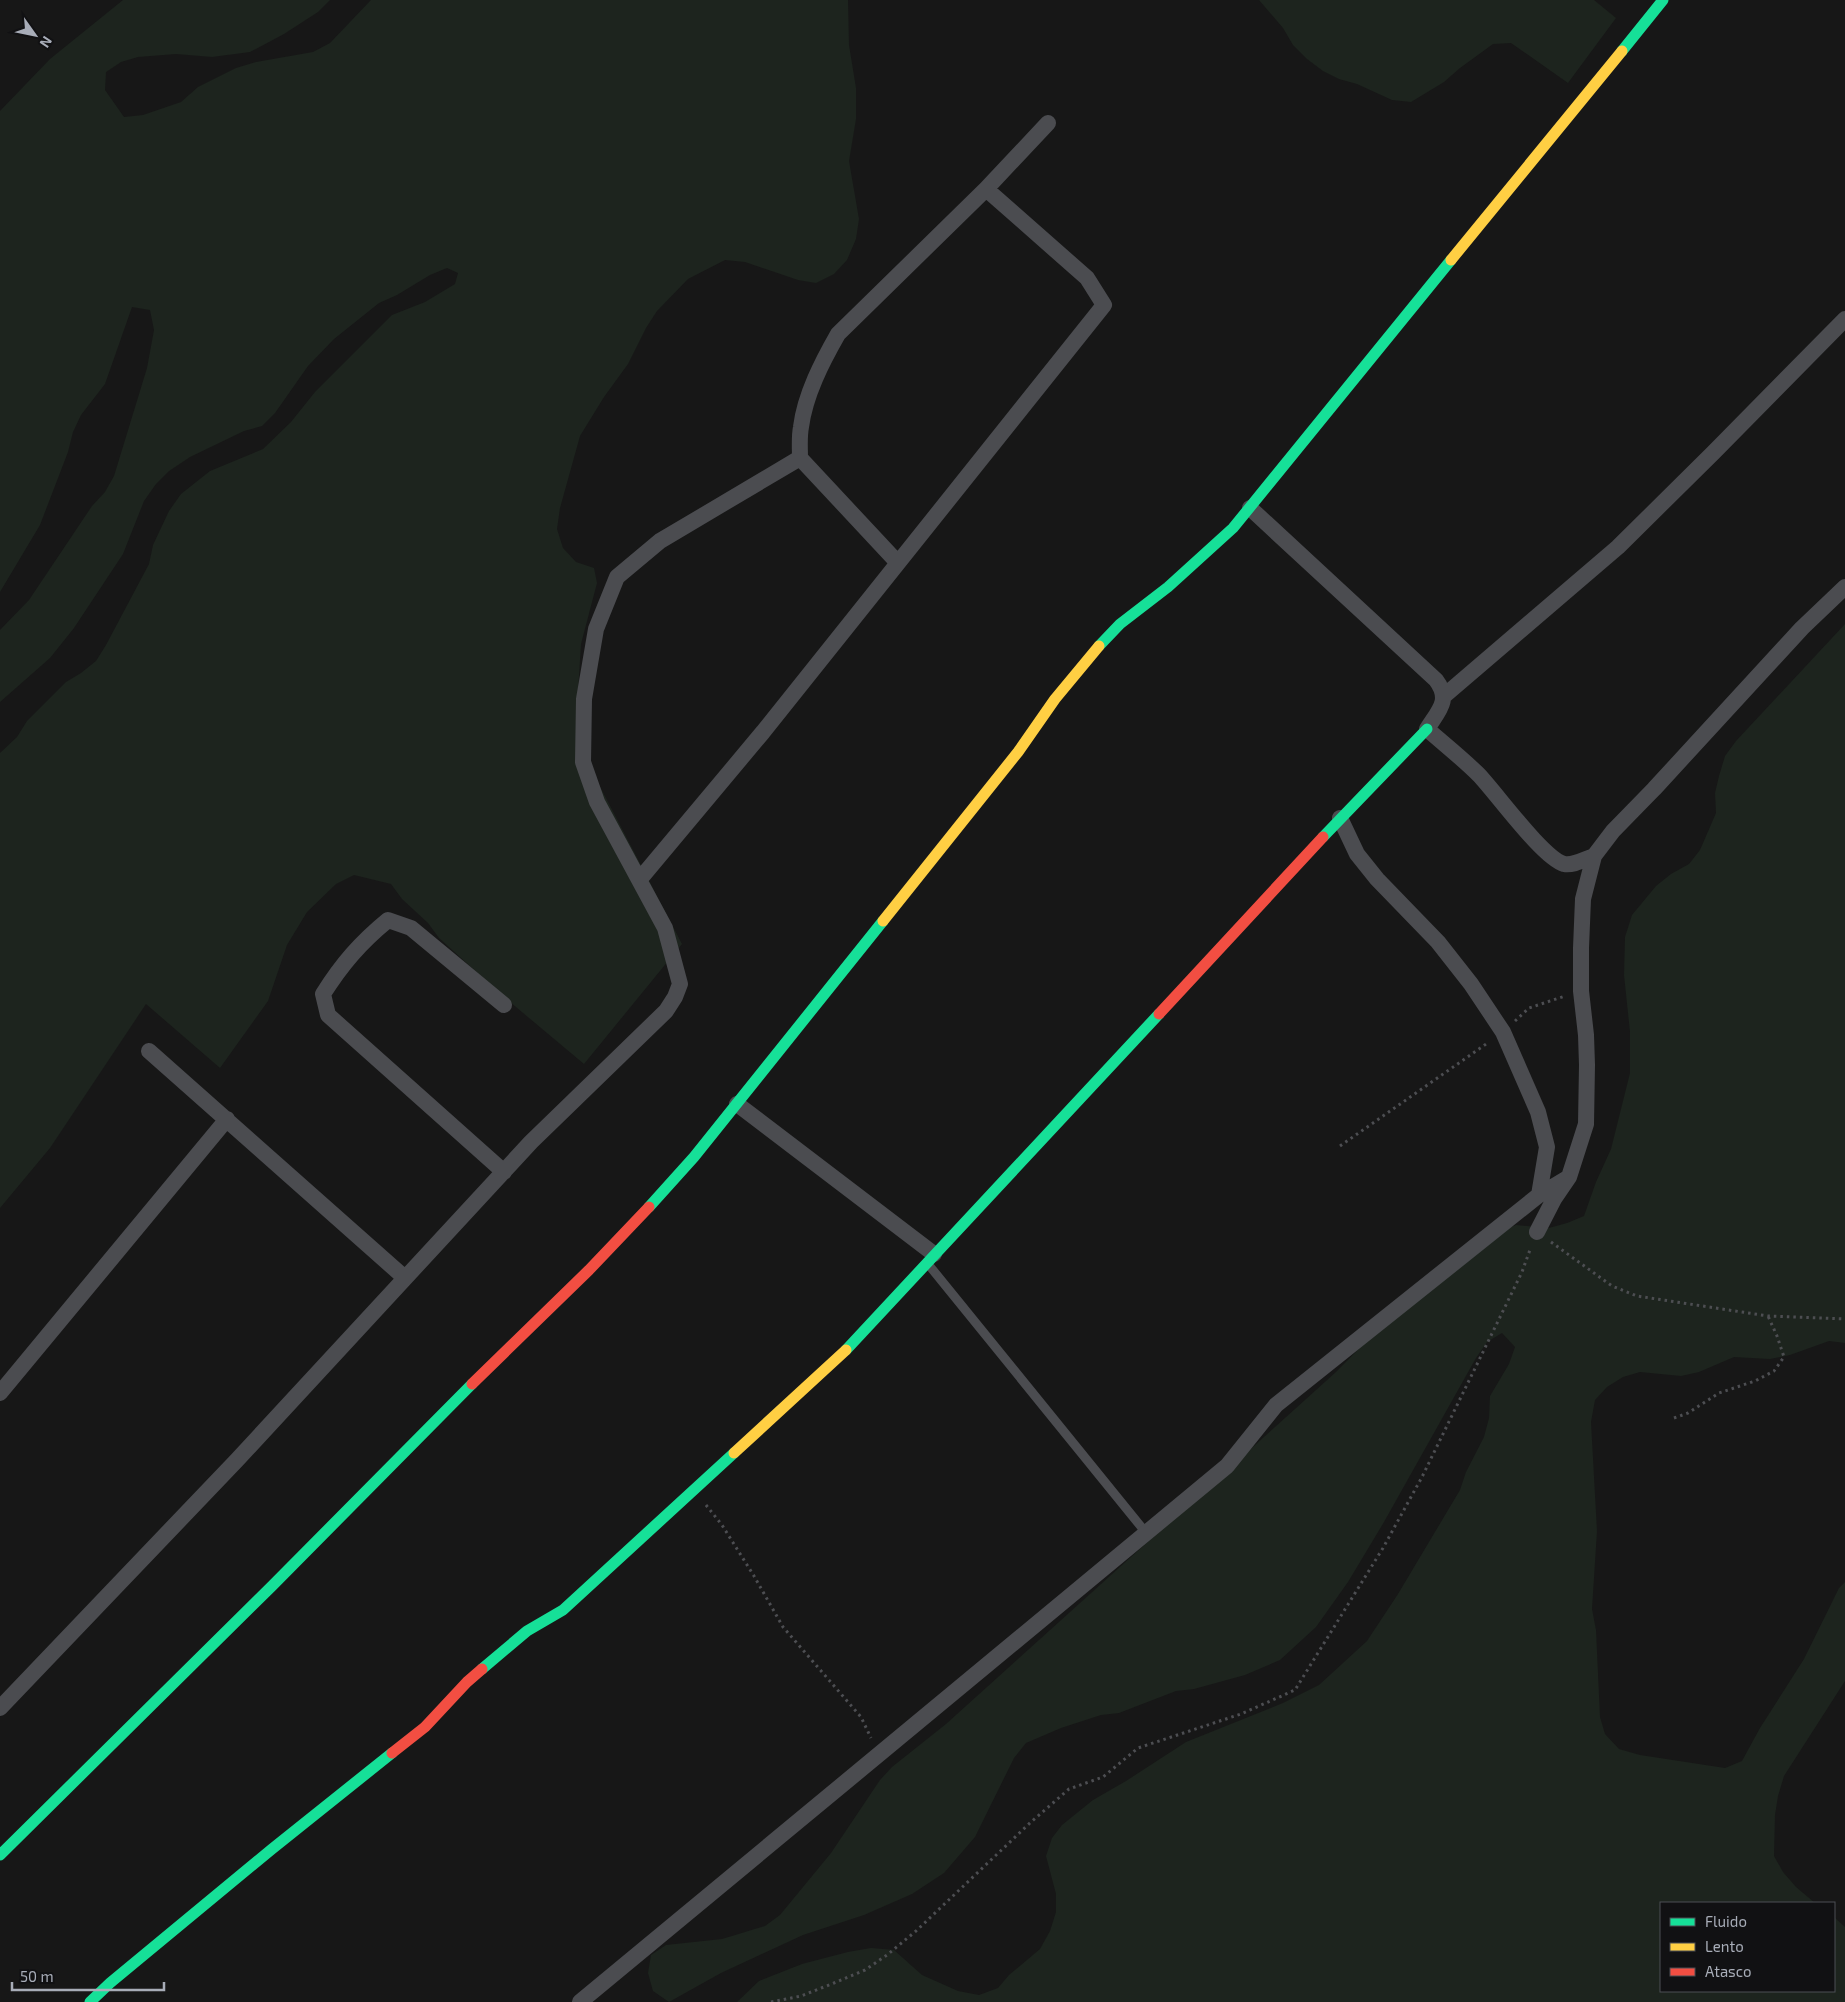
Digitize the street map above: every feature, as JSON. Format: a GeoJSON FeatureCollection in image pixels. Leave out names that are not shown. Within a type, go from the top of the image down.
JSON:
{"type":"FeatureCollection","features":[{"type":"Feature","properties":{"kind":"street"},"geometry":{"type":"LineString","coordinates":[[0,1855],[265,1593],[516,1340],[589,1270],[694,1158],[1018,752],[1055,698],[1087,658],[1120,624],[1168,587],[1226,534],[1250,508],[1663,0]]}},
{"type":"Feature","properties":{"kind":"street"},"geometry":{"type":"LineString","coordinates":[[898,563],[800,458],[801,427],[810,394],[823,362],[838,334],[986,189],[1048,123]]}},
{"type":"Feature","properties":{"kind":"street"},"geometry":{"type":"LineString","coordinates":[[640,879],[763,732],[1104,305],[1087,278],[986,189]]}},
{"type":"Feature","properties":{"kind":"street"},"geometry":{"type":"LineString","coordinates":[[1444,696],[1618,547],[1845,319]]}},
{"type":"Feature","properties":{"kind":"street"},"geometry":{"type":"LineString","coordinates":[[0,1708],[237,1460],[531,1142],[666,1012],[680,984],[665,928],[597,802],[583,762],[584,699],[596,629],[617,577],[660,541],[800,458]]}},
{"type":"Feature","properties":{"kind":"street"},"geometry":{"type":"LineString","coordinates":[[90,2002],[110,1983],[272,1849],[425,1728],[467,1682],[528,1631],[563,1610],[841,1356],[1340,818],[1427,729],[1443,703],[1442,689],[1436,680],[1250,508]]}},
{"type":"Feature","properties":{"kind":"street"},"geometry":{"type":"LineString","coordinates":[[1537,1232],[1554,1199],[1569,1177],[1586,1124],[1587,1045],[1581,991],[1583,899],[1594,856],[1613,831],[1802,628],[1845,587]]}},
{"type":"Feature","properties":{"kind":"street"},"geometry":{"type":"LineString","coordinates":[[1427,729],[1479,775],[1548,853],[1563,864],[1571,864],[1594,856]]}},
{"type":"Feature","properties":{"kind":"street"},"geometry":{"type":"LineString","coordinates":[[1340,818],[1357,854],[1377,879],[1438,942],[1471,984],[1503,1032],[1538,1112],[1547,1147],[1539,1195]]}},
{"type":"Feature","properties":{"kind":"street"},"geometry":{"type":"LineString","coordinates":[[504,1005],[411,928],[388,920],[362,942],[323,994],[328,1015],[504,1172]]}},
{"type":"Feature","properties":{"kind":"street"},"geometry":{"type":"LineString","coordinates":[[149,1051],[405,1278]]}},
{"type":"Feature","properties":{"kind":"street"},"geometry":{"type":"LineString","coordinates":[[737,1104],[930,1258]]}},
{"type":"Feature","properties":{"kind":"street"},"geometry":{"type":"LineString","coordinates":[[0,1393],[227,1119]]}},
{"type":"Feature","properties":{"kind":"street"},"geometry":{"type":"LineString","coordinates":[[580,2002],[1228,1466],[1276,1405],[1539,1195],[1569,1177]]}},
{"type":"Feature","properties":{"kind":"lane"},"geometry":{"type":"LineString","coordinates":[[930,1258],[1147,1534]]}},
{"type":"Feature","properties":{"kind":"path"},"geometry":{"type":"LineString","coordinates":[[1340,1146],[1503,1032],[1529,1008],[1581,991]]}},
{"type":"Feature","properties":{"kind":"path"},"geometry":{"type":"LineString","coordinates":[[771,2002],[801,1996],[834,1983],[864,1970],[887,1955],[916,1931],[1031,1822],[1069,1789],[1102,1777],[1138,1748],[1232,1718],[1295,1690],[1383,1548],[1422,1477],[1522,1272],[1537,1232],[1612,1286],[1637,1296],[1768,1316],[1845,1319]]}},
{"type":"Feature","properties":{"kind":"path"},"geometry":{"type":"LineString","coordinates":[[1674,1418],[1688,1412],[1719,1393],[1755,1382],[1774,1371],[1784,1357],[1768,1316]]}},
{"type":"Feature","properties":{"kind":"path"},"geometry":{"type":"LineString","coordinates":[[693,1490],[722,1525],[783,1627],[861,1718],[879,1754]]}},
{"type":"Feature","properties":{"kind":"shaded area"},"geometry":{"type":"Polygon","coordinates":[[[123,0],[330,0],[318,12],[284,34],[250,52],[212,57],[176,54],[138,57],[121,62],[106,72],[105,90],[124,117],[143,115],[181,102],[198,87],[236,68],[256,62],[313,52],[330,43],[371,0],[848,0],[849,45],[856,88],[856,119],[849,161],[859,219],[856,239],[847,260],[834,274],[816,283],[798,280],[745,262],[725,260],[688,279],[657,311],[628,364],[604,397],[580,436],[560,508],[557,529],[563,548],[576,562],[594,568],[597,583],[581,644],[576,724],[582,752],[682,944],[584,1064],[504,997],[439,938],[428,923],[402,899],[391,884],[354,875],[336,884],[307,912],[287,945],[268,1001],[220,1068],[146,1004],[50,1148],[0,1208],[0,753],[17,737],[27,721],[66,682],[96,661],[149,564],[153,545],[169,511],[181,494],[210,471],[263,449],[291,422],[315,392],[392,315],[425,302],[455,284],[458,273],[447,268],[430,275],[397,295],[379,303],[334,339],[308,366],[275,413],[262,426],[244,431],[190,457],[169,471],[156,484],[144,501],[123,554],[74,628],[50,658],[0,702],[0,630],[29,600],[92,506],[105,492],[114,476],[147,368],[154,330],[150,310],[132,307],[105,384],[81,415],[73,432],[68,452],[40,525],[0,592],[0,111],[50,59],[123,0]]]}},
{"type":"Feature","properties":{"kind":"shaded area"},"geometry":{"type":"Polygon","coordinates":[[[1259,0],[1594,0],[1616,18],[1568,83],[1511,43],[1493,44],[1444,82],[1411,102],[1392,100],[1323,71],[1293,45],[1283,28],[1259,0]]]}},
{"type":"Feature","properties":{"kind":"shaded area"},"geometry":{"type":"Polygon","coordinates":[[[1845,624],[1845,1343],[1829,1341],[1790,1355],[1770,1359],[1734,1357],[1699,1372],[1681,1376],[1640,1372],[1623,1377],[1607,1387],[1595,1400],[1591,1422],[1597,1531],[1592,1609],[1596,1630],[1600,1717],[1605,1734],[1619,1749],[1640,1755],[1725,1768],[1742,1761],[1760,1728],[1804,1659],[1839,1588],[1845,1582],[1845,1681],[1784,1776],[1775,1815],[1774,1856],[1783,1872],[1796,1887],[1814,1902],[1660,1902],[1660,1992],[1835,1992],[1835,1918],[1845,1927],[1845,2002],[737,2002],[759,1981],[802,1964],[871,1948],[894,1950],[922,1975],[958,1991],[979,1995],[998,1988],[1009,1975],[1040,1949],[1050,1931],[1056,1912],[1056,1894],[1046,1856],[1052,1838],[1062,1825],[1093,1800],[1186,1742],[1283,1703],[1319,1685],[1367,1641],[1398,1594],[1460,1490],[1466,1472],[1484,1437],[1489,1418],[1490,1396],[1509,1364],[1515,1347],[1502,1333],[1487,1342],[1476,1358],[1348,1582],[1316,1627],[1280,1660],[1245,1675],[1194,1689],[1176,1691],[1119,1713],[1101,1715],[1061,1728],[1026,1743],[1014,1758],[975,1837],[944,1873],[912,1894],[864,1915],[803,1935],[721,1973],[669,2002],[653,1991],[648,1973],[651,1955],[666,1945],[722,1939],[765,1926],[780,1915],[831,1853],[880,1780],[892,1767],[946,1724],[1336,1372],[1452,1255],[1481,1239],[1516,1225],[1549,1228],[1584,1216],[1596,1182],[1611,1149],[1630,1073],[1630,1032],[1624,975],[1625,937],[1632,915],[1656,886],[1671,874],[1689,864],[1700,850],[1716,813],[1715,793],[1725,756],[1736,741],[1845,624]]]}},
{"type":"Feature","properties":{"kind":"traffic: fast"},"geometry":{"type":"LineString","coordinates":[[1622,51],[1663,0]]}},
{"type":"Feature","properties":{"kind":"traffic: fast"},"geometry":{"type":"LineString","coordinates":[[1099,646],[1120,624],[1168,587],[1233,528],[1451,260]]}},
{"type":"Feature","properties":{"kind":"traffic: fast"},"geometry":{"type":"LineString","coordinates":[[1323,837],[1427,729]]}},
{"type":"Feature","properties":{"kind":"traffic: fast"},"geometry":{"type":"LineString","coordinates":[[649,1207],[694,1157],[883,921]]}},
{"type":"Feature","properties":{"kind":"traffic: fast"},"geometry":{"type":"LineString","coordinates":[[846,1350],[1159,1014]]}},
{"type":"Feature","properties":{"kind":"traffic: fast"},"geometry":{"type":"LineString","coordinates":[[0,1855],[272,1586],[472,1384]]}},
{"type":"Feature","properties":{"kind":"traffic: fast"},"geometry":{"type":"LineString","coordinates":[[482,1669],[527,1631],[563,1610],[734,1453]]}},
{"type":"Feature","properties":{"kind":"traffic: fast"},"geometry":{"type":"LineString","coordinates":[[90,2002],[110,1983],[272,1849],[392,1753]]}},
{"type":"Feature","properties":{"kind":"traffic: slow"},"geometry":{"type":"LineString","coordinates":[[1451,260],[1622,51]]}},
{"type":"Feature","properties":{"kind":"traffic: slow"},"geometry":{"type":"LineString","coordinates":[[883,921],[1018,752],[1055,699],[1099,646]]}},
{"type":"Feature","properties":{"kind":"traffic: slow"},"geometry":{"type":"LineString","coordinates":[[734,1453],[846,1350]]}},
{"type":"Feature","properties":{"kind":"traffic: jam"},"geometry":{"type":"LineString","coordinates":[[1159,1014],[1323,837]]}},
{"type":"Feature","properties":{"kind":"traffic: jam"},"geometry":{"type":"LineString","coordinates":[[472,1384],[589,1270],[649,1207]]}},
{"type":"Feature","properties":{"kind":"traffic: jam"},"geometry":{"type":"LineString","coordinates":[[392,1753],[425,1727],[467,1682],[482,1669]]}}]}
